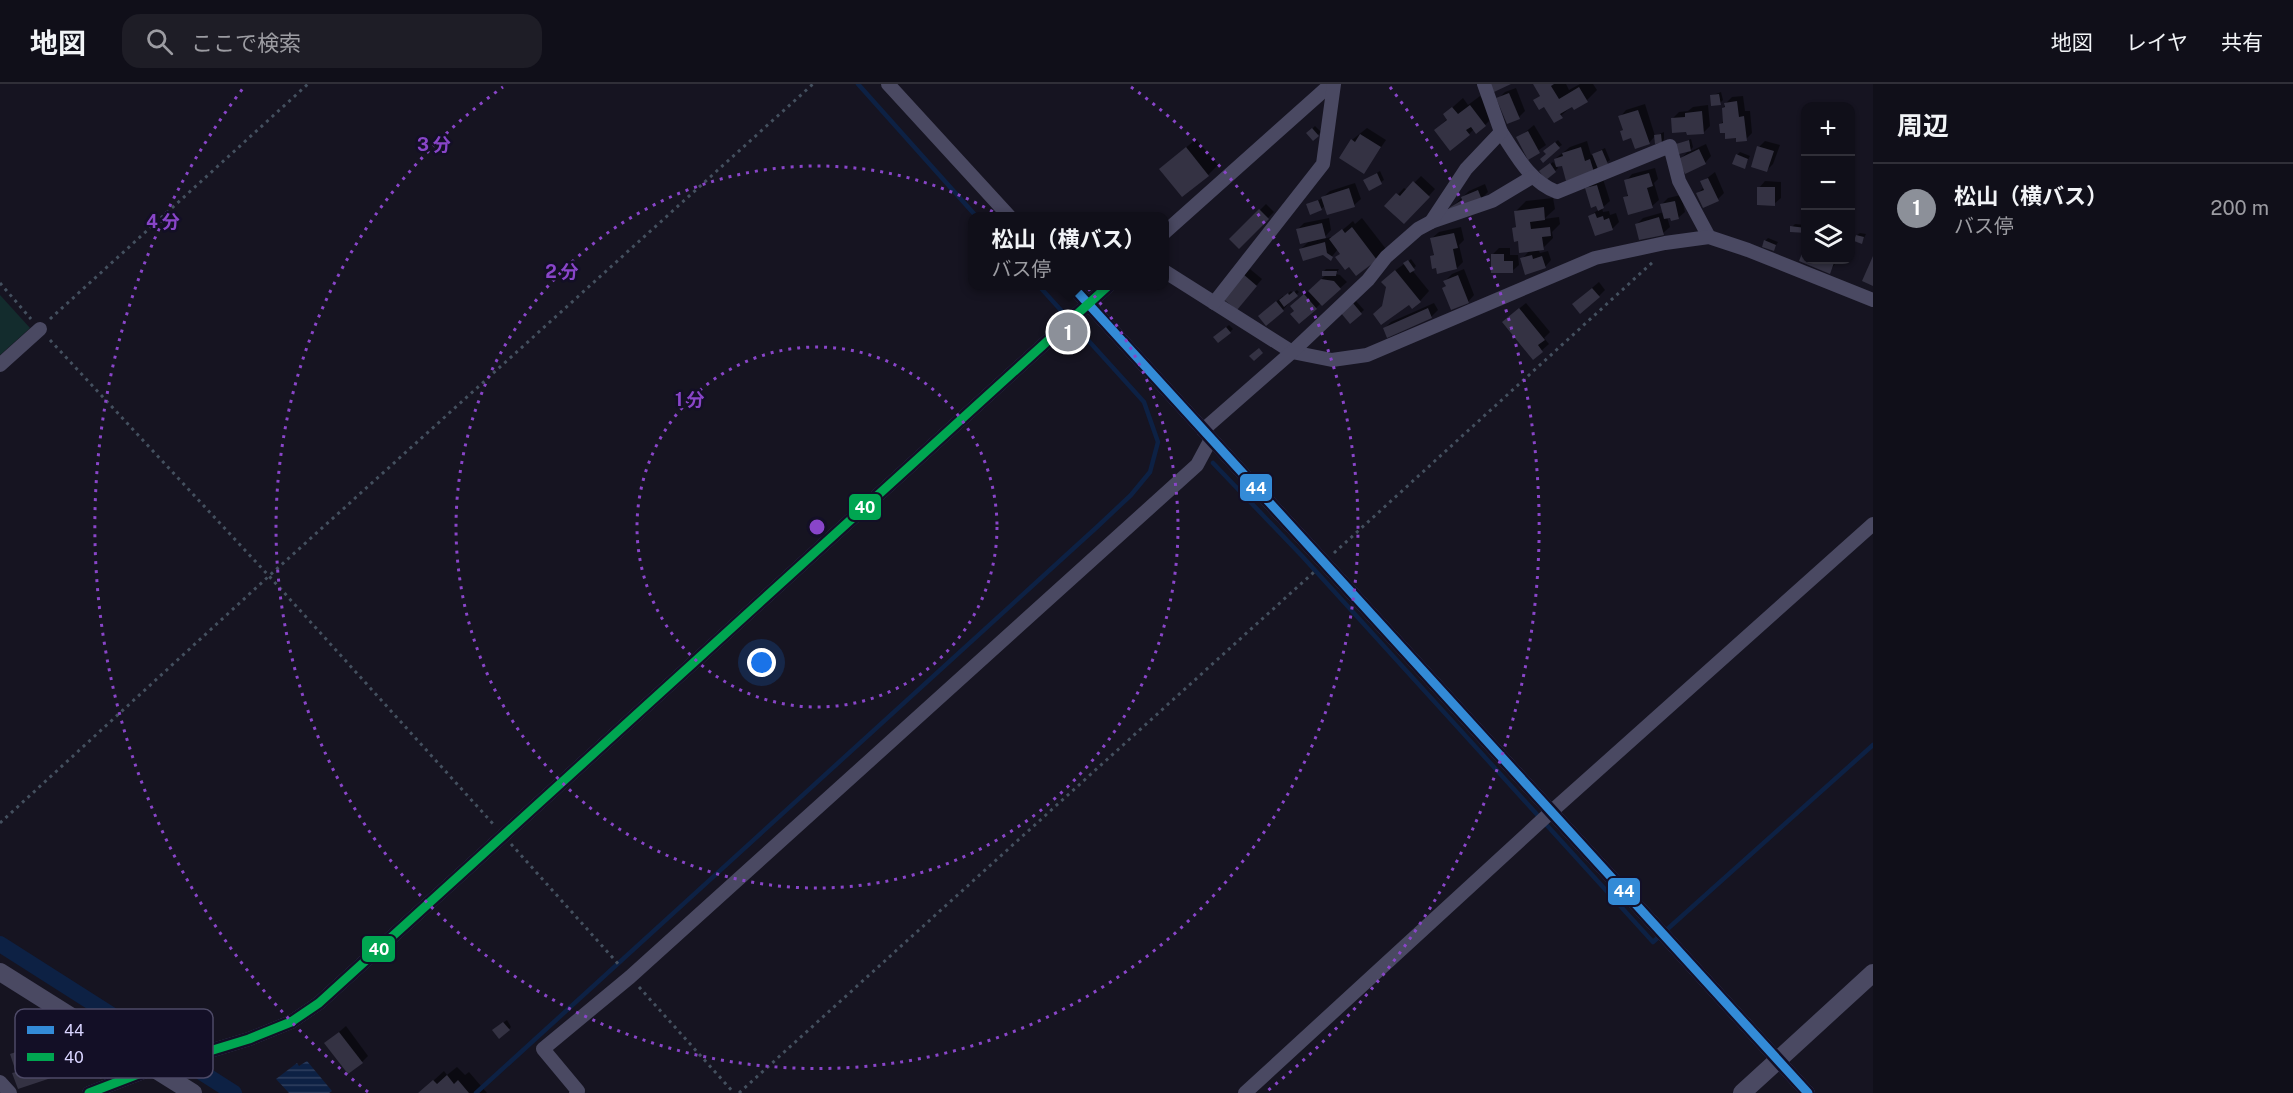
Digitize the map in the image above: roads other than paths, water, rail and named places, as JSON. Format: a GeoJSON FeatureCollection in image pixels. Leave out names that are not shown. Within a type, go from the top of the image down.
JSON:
{"type":"FeatureCollection","features":[{"type":"Feature","properties":{"kind":"street"},"geometry":{"type":"LineString","coordinates":[[888,84],[1005,212]]}},
{"type":"Feature","properties":{"kind":"street"},"geometry":{"type":"LineString","coordinates":[[1169,229],[1333,84]]}},
{"type":"Feature","properties":{"kind":"street"},"geometry":{"type":"LineString","coordinates":[[1214,303],[1323,164],[1333,84]]}},
{"type":"Feature","properties":{"kind":"street"},"geometry":{"type":"LineString","coordinates":[[1484,84],[1501,132],[1532,177],[1545,187],[1557,192],[1670,146],[1679,181],[1709,237]]}},
{"type":"Feature","properties":{"kind":"street"},"geometry":{"type":"LineString","coordinates":[[1431,222],[1466,169],[1501,132]]}},
{"type":"Feature","properties":{"kind":"street"},"geometry":{"type":"LineString","coordinates":[[576,1093],[578,1091],[543,1049],[630,977],[1197,465],[1207,435],[1368,280],[1386,257],[1418,229],[1431,222],[1492,201],[1532,177]]}},
{"type":"Feature","properties":{"kind":"street"},"geometry":{"type":"LineString","coordinates":[[1169,275],[1292,352],[1332,360],[1367,355],[1595,258],[1665,243],[1709,237],[1748,250],[1873,300]]}},
{"type":"Feature","properties":{"kind":"street"},"geometry":{"type":"LineString","coordinates":[[1077,290],[1808,1093]]}},
{"type":"Feature","properties":{"kind":"street"},"geometry":{"type":"LineString","coordinates":[[213,1050],[249,1039],[291,1022],[319,1003],[1103,290]]}},
{"type":"Feature","properties":{"kind":"street"},"geometry":{"type":"LineString","coordinates":[[0,365],[40,329]]}},
{"type":"Feature","properties":{"kind":"street"},"geometry":{"type":"LineString","coordinates":[[1245,1093],[1552,811],[1873,524]]}},
{"type":"Feature","properties":{"kind":"street"},"geometry":{"type":"LineString","coordinates":[[0,972],[59,1009]]}},
{"type":"Feature","properties":{"kind":"street"},"geometry":{"type":"LineString","coordinates":[[1742,1093],[1873,973]]}},
{"type":"Feature","properties":{"kind":"street"},"geometry":{"type":"LineString","coordinates":[[89,1093],[128,1078]]}},
{"type":"Feature","properties":{"kind":"street"},"geometry":{"type":"LineString","coordinates":[[170,1078],[193,1093]]}},
{"type":"Feature","properties":{"kind":"street"},"geometry":{"type":"LineString","coordinates":[[0,1082],[10,1093]]}},
{"type":"Feature","properties":{"kind":"water"},"geometry":{"type":"Polygon","coordinates":[[[307,1061],[332,1091],[329,1093],[289,1093],[276,1079],[297,1063],[299,1066],[307,1061]]]}},
{"type":"Feature","properties":{"kind":"waterway"},"geometry":{"type":"LineString","coordinates":[[858,84],[972,212]]}},
{"type":"Feature","properties":{"kind":"waterway"},"geometry":{"type":"LineString","coordinates":[[476,1093],[1097,527],[1131,495],[1150,472],[1158,442],[1144,402],[1043,290]]}},
{"type":"Feature","properties":{"kind":"waterway"},"geometry":{"type":"LineString","coordinates":[[1213,463],[1302,556],[1653,942],[1873,745]]}},
{"type":"Feature","properties":{"kind":"waterway"},"geometry":{"type":"LineString","coordinates":[[0,944],[102,1009]]}},
{"type":"Feature","properties":{"kind":"waterway"},"geometry":{"type":"LineString","coordinates":[[210,1078],[234,1093]]}},
{"type":"Feature","properties":{"kind":"place","name":"松山（横バス）"},"geometry":{"type":"Point","coordinates":[1068,332]}}]}
